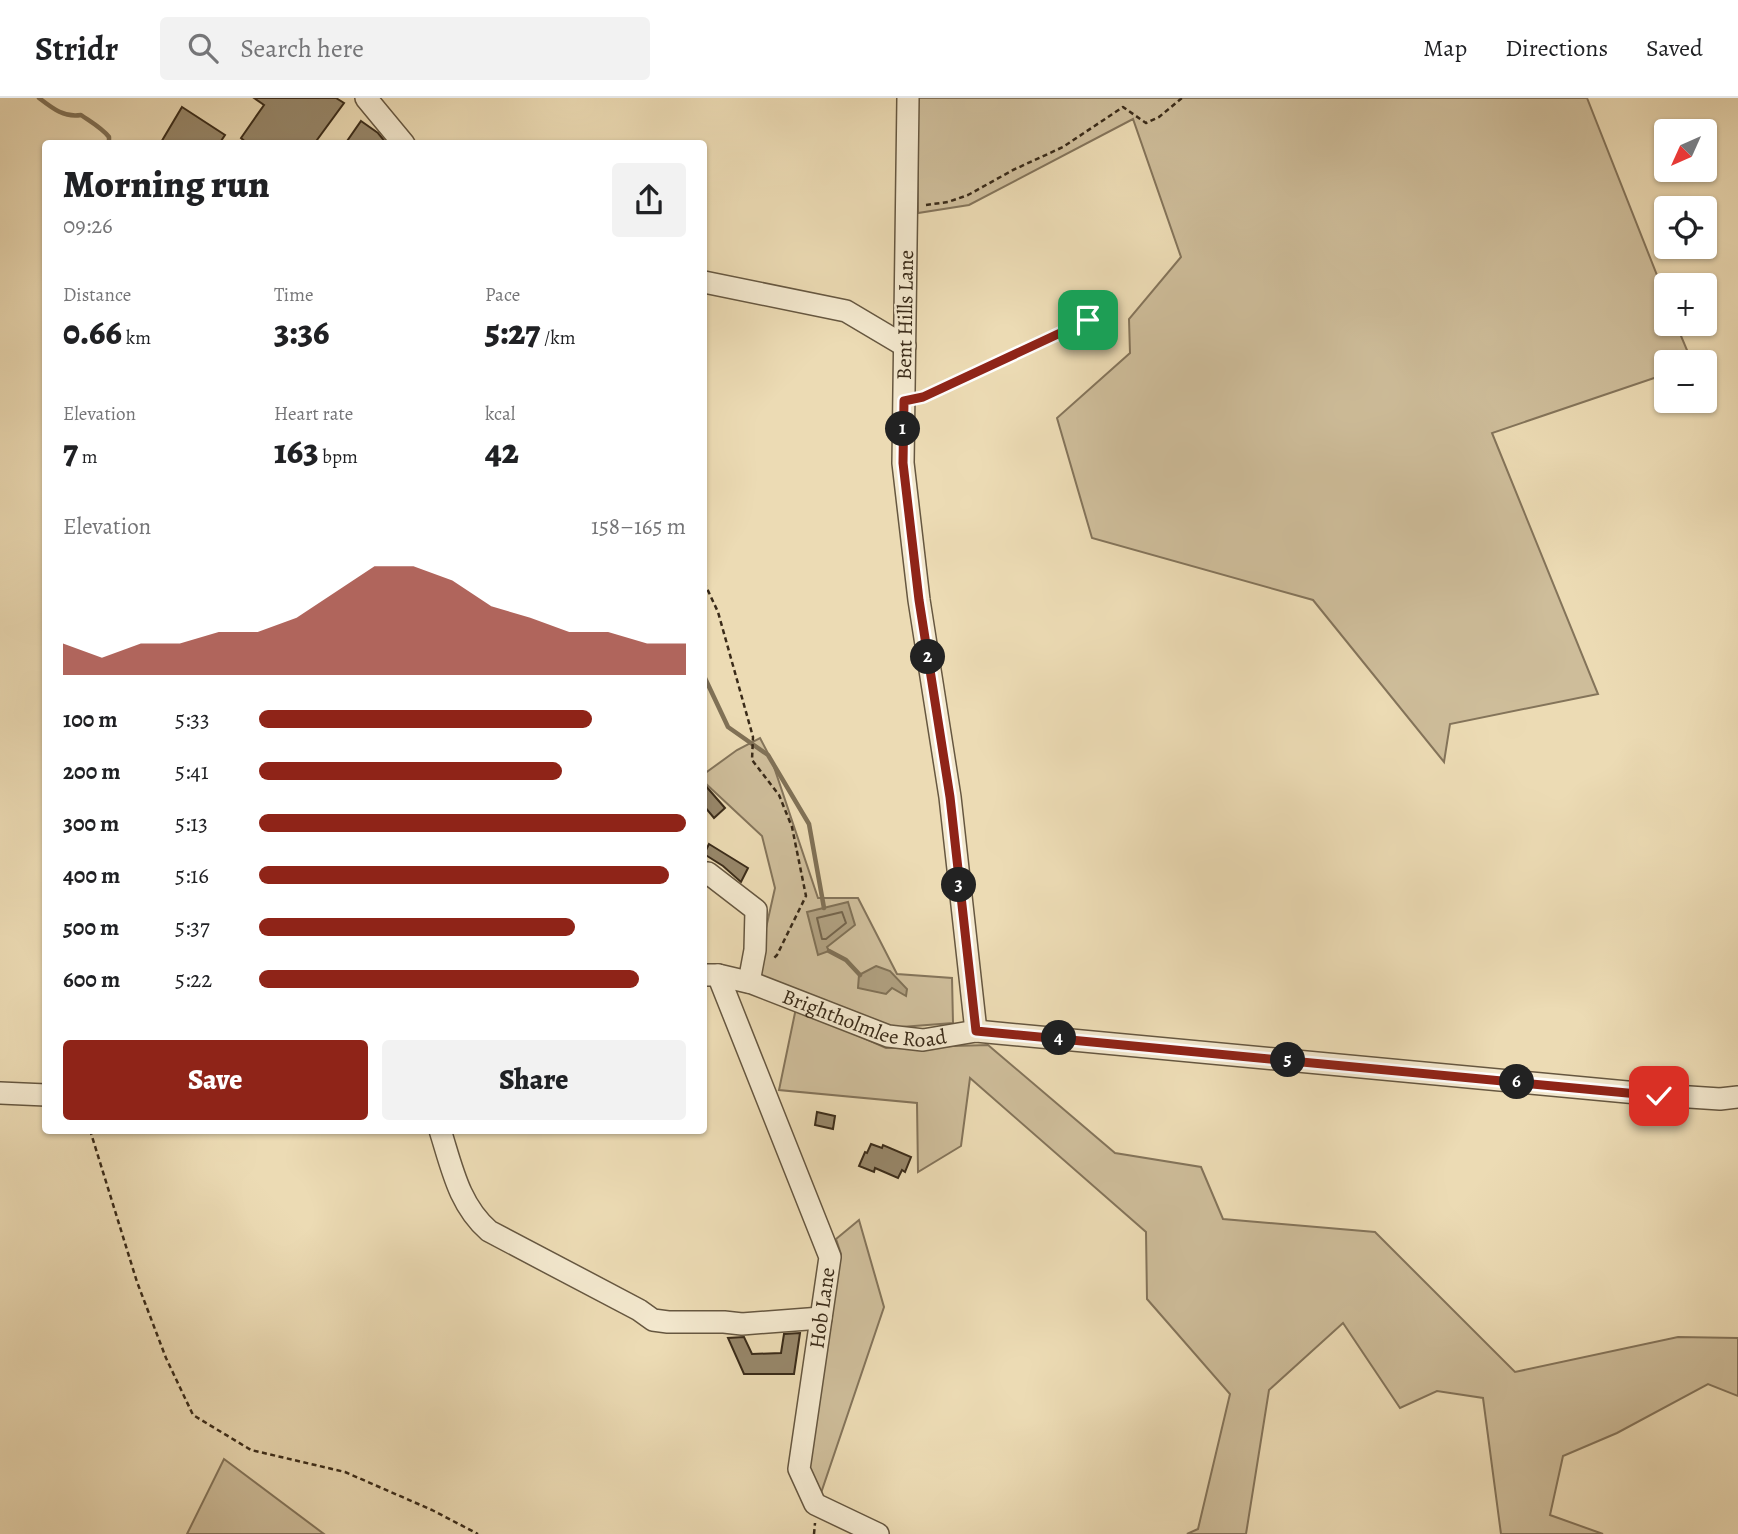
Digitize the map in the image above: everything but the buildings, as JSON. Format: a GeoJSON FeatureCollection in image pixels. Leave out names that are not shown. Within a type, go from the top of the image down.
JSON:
{"type":"FeatureCollection","features":[{"type":"Feature","properties":{"kind":"street"},"geometry":{"type":"LineString","coordinates":[[366,98],[401,140]]}},
{"type":"Feature","properties":{"kind":"street","name":"Bent Hills Lane"},"geometry":{"type":"LineString","coordinates":[[908,98],[903,463],[919,600],[950,797],[976,1031]]}},
{"type":"Feature","properties":{"kind":"street"},"geometry":{"type":"LineString","coordinates":[[707,283],[846,311],[905,346]]}},
{"type":"Feature","properties":{"kind":"street"},"geometry":{"type":"LineString","coordinates":[[708,873],[756,910],[755,950],[749,982]]}},
{"type":"Feature","properties":{"kind":"street","name":"Brightholmlee Road"},"geometry":{"type":"LineString","coordinates":[[711,975],[749,982],[888,1036],[923,1040],[976,1031],[1659,1096],[1720,1099],[1738,1097]]}},
{"type":"Feature","properties":{"kind":"street","name":"Hob Lane"},"geometry":{"type":"LineString","coordinates":[[711,975],[830,1257],[799,1469],[815,1504],[878,1534]]}},
{"type":"Feature","properties":{"kind":"street"},"geometry":{"type":"LineString","coordinates":[[0,1093],[42,1095]]}},
{"type":"Feature","properties":{"kind":"street"},"geometry":{"type":"LineString","coordinates":[[441,1134],[463,1197],[474,1218],[489,1231],[639,1310],[653,1320],[742,1324],[821,1318]]}},
{"type":"Feature","properties":{"kind":"path"},"geometry":{"type":"LineString","coordinates":[[907,215],[917,207],[948,202],[968,195],[1063,147],[1123,107],[1146,123],[1159,117],[1182,98]]}},
{"type":"Feature","properties":{"kind":"path"},"geometry":{"type":"LineString","coordinates":[[904,401],[923,397],[1088,320]]}},
{"type":"Feature","properties":{"kind":"path"},"geometry":{"type":"LineString","coordinates":[[707,588],[718,612],[753,737],[752,760],[779,795],[792,827],[806,896],[777,955],[770,962]]}},
{"type":"Feature","properties":{"kind":"path"},"geometry":{"type":"LineString","coordinates":[[91,1134],[137,1282],[166,1358],[193,1415],[251,1450],[345,1472],[432,1510],[478,1534]]}},
{"type":"Feature","properties":{"kind":"shaded area"},"geometry":{"type":"Polygon","coordinates":[[[917,98],[1587,98],[1656,273],[1654,273],[1654,336],[1681,336],[1687,350],[1654,350],[1654,378],[1492,433],[1598,694],[1450,724],[1444,762],[1313,600],[1092,538],[1057,418],[1130,353],[1129,319],[1181,257],[1133,119],[969,205],[918,213],[917,98]]]}},
{"type":"Feature","properties":{"kind":"shaded area"},"geometry":{"type":"Polygon","coordinates":[[[760,738],[772,761],[818,898],[858,898],[897,974],[952,978],[953,1023],[888,1028],[755,977],[775,888],[762,836],[707,785],[707,772],[737,750],[760,738]]]}},
{"type":"Feature","properties":{"kind":"shaded area"},"geometry":{"type":"Polygon","coordinates":[[[796,1008],[886,1048],[988,1045],[1115,1153],[1201,1167],[1223,1219],[1375,1232],[1515,1372],[1678,1337],[1738,1338],[1738,1396],[1708,1384],[1617,1433],[1563,1456],[1550,1515],[1603,1534],[1501,1534],[1483,1398],[1437,1391],[1400,1408],[1343,1323],[1269,1390],[1246,1534],[1187,1534],[1198,1529],[1230,1394],[1147,1299],[1146,1232],[970,1078],[961,1146],[918,1172],[917,1103],[779,1090],[796,1008]]]}},
{"type":"Feature","properties":{"kind":"shaded area"},"geometry":{"type":"Polygon","coordinates":[[[859,1220],[884,1307],[821,1493],[809,1468],[841,1254],[836,1239],[859,1220]]]}},
{"type":"Feature","properties":{"kind":"shaded area"},"geometry":{"type":"Polygon","coordinates":[[[224,1459],[324,1534],[187,1534],[224,1459]]]}},
{"type":"Feature","properties":{"kind":"water"},"geometry":{"type":"Polygon","coordinates":[[[848,902],[855,925],[827,947],[829,951],[818,955],[807,912],[848,902]]]}},
{"type":"Feature","properties":{"kind":"water"},"geometry":{"type":"Polygon","coordinates":[[[876,966],[890,971],[907,989],[906,996],[892,988],[886,994],[858,988],[859,975],[876,966]]]}},
{"type":"Feature","properties":{"kind":"waterway"},"geometry":{"type":"LineString","coordinates":[[39,98],[64,114],[81,115],[96,125],[109,140]]}},
{"type":"Feature","properties":{"kind":"waterway"},"geometry":{"type":"LineString","coordinates":[[707,682],[728,727],[768,755],[809,824],[824,908]]}},
{"type":"Feature","properties":{"kind":"waterway"},"geometry":{"type":"LineString","coordinates":[[829,951],[846,960],[860,975]]}},
{"type":"Feature","properties":{"kind":"route"},"geometry":{"type":"LineString","coordinates":[[1088,320],[923,397],[904,401],[903,463],[919,600],[950,797],[976,1031],[1659,1096]]}}]}
